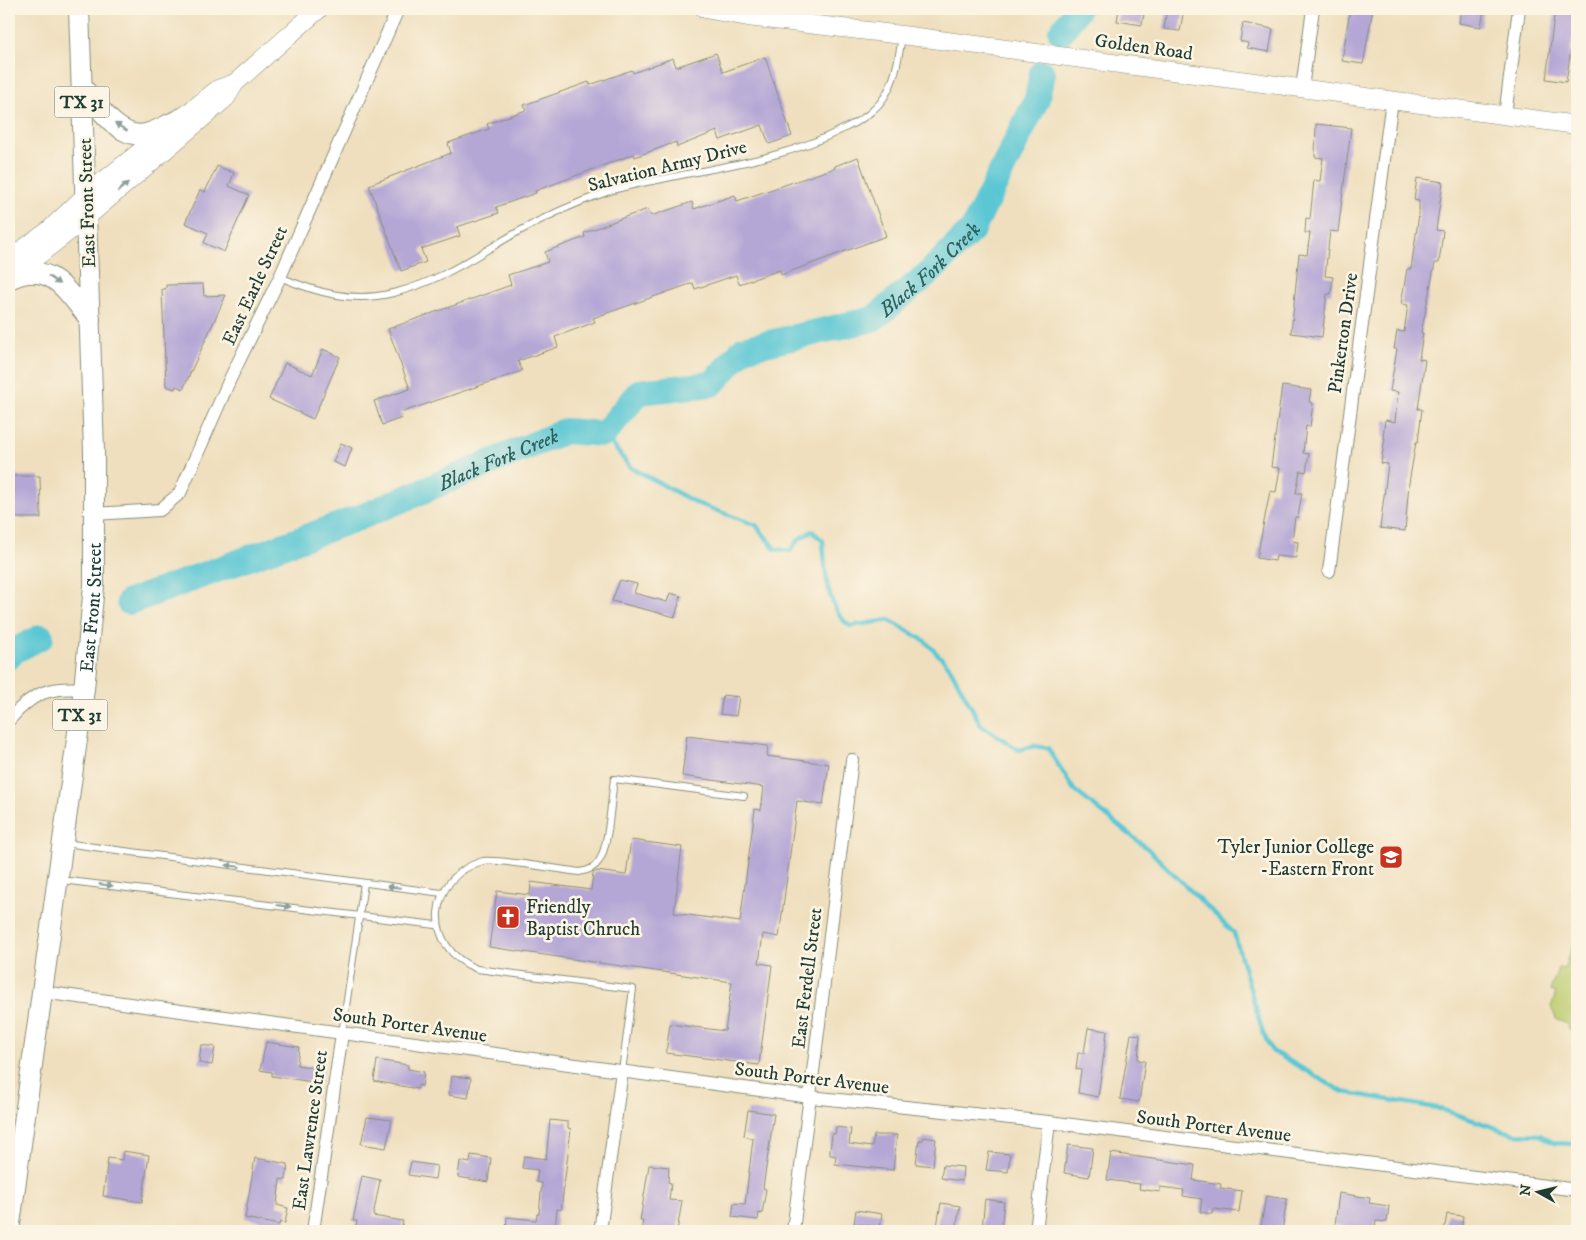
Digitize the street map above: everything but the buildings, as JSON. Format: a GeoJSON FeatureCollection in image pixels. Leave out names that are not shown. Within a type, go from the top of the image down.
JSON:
{"type":"FeatureCollection","features":[{"type":"Feature","properties":{"kind":"main road","name":"East Front Street"},"geometry":{"type":"LineString","coordinates":[[9,1231],[84,690],[94,586],[90,319],[79,9]]}},
{"type":"Feature","properties":{"kind":"main road"},"geometry":{"type":"LineString","coordinates":[[82,87],[112,122],[125,130],[146,134],[182,118]]}},
{"type":"Feature","properties":{"kind":"main road"},"geometry":{"type":"LineString","coordinates":[[9,279],[28,272],[50,276],[90,319]]}},
{"type":"Feature","properties":{"kind":"street"},"geometry":{"type":"LineString","coordinates":[[9,260],[48,231],[86,195],[218,89],[235,82],[319,9]]}},
{"type":"Feature","properties":{"kind":"street","name":"East Earle Street"},"geometry":{"type":"LineString","coordinates":[[94,514],[160,510],[180,493],[230,379],[280,277],[398,9]]}},
{"type":"Feature","properties":{"kind":"street","name":"Golden Road"},"geometry":{"type":"LineString","coordinates":[[705,9],[1577,125]]}},
{"type":"Feature","properties":{"kind":"street"},"geometry":{"type":"LineString","coordinates":[[1302,88],[1313,9]]}},
{"type":"Feature","properties":{"kind":"street"},"geometry":{"type":"LineString","coordinates":[[1505,115],[1519,9]]}},
{"type":"Feature","properties":{"kind":"street"},"geometry":{"type":"LineString","coordinates":[[9,279],[86,218],[226,98],[235,82]]}},
{"type":"Feature","properties":{"kind":"street","name":"Pinkerton Drive"},"geometry":{"type":"LineString","coordinates":[[1329,571],[1392,100]]}},
{"type":"Feature","properties":{"kind":"street"},"geometry":{"type":"LineString","coordinates":[[9,720],[27,704],[52,688],[84,690]]}},
{"type":"Feature","properties":{"kind":"street","name":"East Ferdell Street"},"geometry":{"type":"LineString","coordinates":[[793,1231],[852,760]]}},
{"type":"Feature","properties":{"kind":"street","name":"South Porter Avenue"},"geometry":{"type":"LineString","coordinates":[[42,992],[810,1097],[1050,1122],[1577,1190]]}},
{"type":"Feature","properties":{"kind":"street","name":"East Lawrence Street"},"geometry":{"type":"LineString","coordinates":[[313,1231],[342,1034]]}},
{"type":"Feature","properties":{"kind":"street"},"geometry":{"type":"LineString","coordinates":[[600,1231],[622,1071]]}},
{"type":"Feature","properties":{"kind":"street"},"geometry":{"type":"LineString","coordinates":[[1036,1231],[1050,1122]]}},
{"type":"Feature","properties":{"kind":"lane","name":"Salvation Army Drive"},"geometry":{"type":"LineString","coordinates":[[280,277],[330,295],[362,297],[393,293],[450,273],[528,226],[576,203],[606,192],[765,157],[811,144],[853,124],[877,106],[886,94],[896,72],[902,35]]}},
{"type":"Feature","properties":{"kind":"lane"},"geometry":{"type":"LineString","coordinates":[[622,1071],[633,990],[476,969],[464,964],[453,954],[436,924],[442,893],[467,868],[485,861],[579,872],[593,868],[600,861],[604,847],[614,779],[744,796]]}},
{"type":"Feature","properties":{"kind":"lane"},"geometry":{"type":"LineString","coordinates":[[62,843],[442,893]]}},
{"type":"Feature","properties":{"kind":"lane"},"geometry":{"type":"LineString","coordinates":[[57,879],[436,924]]}},
{"type":"Feature","properties":{"kind":"lane"},"geometry":{"type":"LineString","coordinates":[[342,1034],[364,883]]}},
{"type":"Feature","properties":{"kind":"green space"},"geometry":{"type":"Polygon","coordinates":[[[1577,934],[1577,1032],[1567,1028],[1568,1024],[1557,1020],[1551,1007],[1556,993],[1550,991],[1558,968],[1564,969],[1577,934]]]}},
{"type":"Feature","properties":{"kind":"waterway","name":"Black Fork Creek"},"geometry":{"type":"LineString","coordinates":[[1061,32],[1078,9]]}},
{"type":"Feature","properties":{"kind":"waterway","name":"Black Fork Creek"},"geometry":{"type":"LineString","coordinates":[[129,602],[361,517],[565,431],[604,434],[639,392],[712,384],[743,349],[873,319],[929,273],[973,229],[1037,99],[1042,73]]}},
{"type":"Feature","properties":{"kind":"waterway"},"geometry":{"type":"LineString","coordinates":[[604,434],[630,467],[696,503],[756,525],[775,549],[790,551],[799,539],[812,531],[823,541],[828,588],[831,599],[842,619],[850,626],[889,620],[925,641],[949,666],[981,725],[1019,750],[1034,746],[1048,748],[1074,790],[1148,849],[1234,933],[1263,1033],[1272,1051],[1343,1092],[1437,1108],[1514,1134],[1540,1135],[1554,1143],[1577,1144]]}},
{"type":"Feature","properties":{"kind":"waterway","name":"Black Fork Creek"},"geometry":{"type":"LineString","coordinates":[[9,657],[14,651],[41,637]]}},
{"type":"Feature","properties":{"kind":"place","name":"Tyler Junior College -Eastern Front"},"geometry":{"type":"Point","coordinates":[1391,857]}},
{"type":"Feature","properties":{"kind":"place","name":"Friendly Baptist Chruch"},"geometry":{"type":"Point","coordinates":[508,917]}}]}
